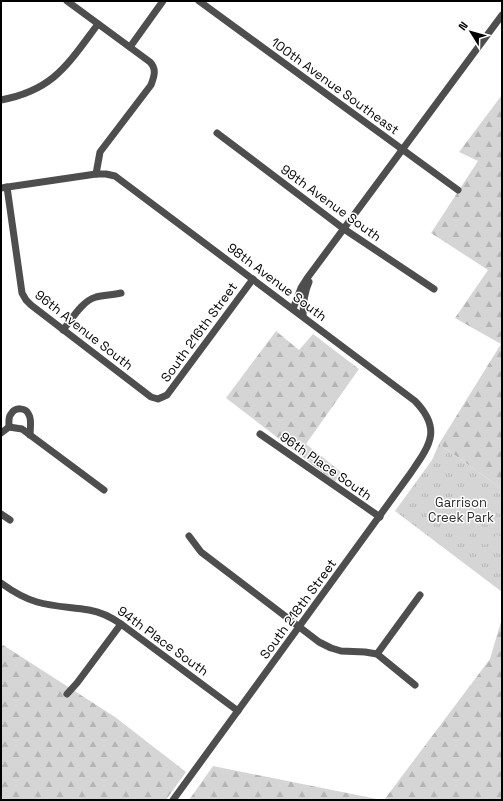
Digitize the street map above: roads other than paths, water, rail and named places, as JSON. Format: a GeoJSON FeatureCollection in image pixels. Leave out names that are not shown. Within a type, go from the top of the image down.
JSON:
{"type":"FeatureCollection","features":[{"type":"Feature","properties":{"kind":"street"},"geometry":{"type":"LineString","coordinates":[[67,1],[150,62],[155,69],[151,85],[100,152],[96,164],[96,174]]}},
{"type":"Feature","properties":{"kind":"street"},"geometry":{"type":"LineString","coordinates":[[130,48],[163,1]]}},
{"type":"Feature","properties":{"kind":"street","name":"100th Avenue Southeast"},"geometry":{"type":"LineString","coordinates":[[199,1],[458,190]]}},
{"type":"Feature","properties":{"kind":"street"},"geometry":{"type":"LineString","coordinates":[[293,309],[302,288],[318,264],[502,15]]}},
{"type":"Feature","properties":{"kind":"street"},"geometry":{"type":"LineString","coordinates":[[1,100],[17,97],[30,92],[53,79],[64,68],[98,24]]}},
{"type":"Feature","properties":{"kind":"street","name":"99th Avenue South"},"geometry":{"type":"LineString","coordinates":[[217,133],[344,228],[434,289]]}},
{"type":"Feature","properties":{"kind":"street","name":"98th Avenue South"},"geometry":{"type":"LineString","coordinates":[[4,187],[96,174],[115,176],[415,401],[427,418],[430,428]]}},
{"type":"Feature","properties":{"kind":"street","name":"96th Avenue South"},"geometry":{"type":"LineString","coordinates":[[4,187],[22,293],[26,300],[151,397],[158,399],[163,398]]}},
{"type":"Feature","properties":{"kind":"street"},"geometry":{"type":"LineString","coordinates":[[303,316],[306,288],[318,264]]}},
{"type":"Feature","properties":{"kind":"street","name":"South 216th Street"},"geometry":{"type":"LineString","coordinates":[[163,398],[171,391],[253,279]]}},
{"type":"Feature","properties":{"kind":"street"},"geometry":{"type":"LineString","coordinates":[[63,330],[89,300],[121,293]]}},
{"type":"Feature","properties":{"kind":"street"},"geometry":{"type":"LineString","coordinates":[[9,426],[9,416],[11,413],[19,409],[23,409],[27,412],[30,418],[28,433]]}},
{"type":"Feature","properties":{"kind":"street"},"geometry":{"type":"LineString","coordinates":[[1,433],[9,426],[18,428],[28,433],[104,490]]}},
{"type":"Feature","properties":{"kind":"street","name":"South 218th Street"},"geometry":{"type":"LineString","coordinates":[[173,800],[380,517],[428,447],[431,437],[430,428]]}},
{"type":"Feature","properties":{"kind":"street","name":"96th Place South"},"geometry":{"type":"LineString","coordinates":[[260,434],[380,517]]}},
{"type":"Feature","properties":{"kind":"street"},"geometry":{"type":"LineString","coordinates":[[1,514],[10,520]]}},
{"type":"Feature","properties":{"kind":"street"},"geometry":{"type":"LineString","coordinates":[[189,536],[200,552],[319,642],[331,648],[342,651],[377,654],[415,685]]}},
{"type":"Feature","properties":{"kind":"street","name":"94th Place South"},"geometry":{"type":"LineString","coordinates":[[1,583],[22,597],[36,602],[58,607],[89,610],[109,616],[238,711]]}},
{"type":"Feature","properties":{"kind":"street"},"geometry":{"type":"LineString","coordinates":[[377,654],[420,595]]}},
{"type":"Feature","properties":{"kind":"street"},"geometry":{"type":"LineString","coordinates":[[67,694],[121,624]]}},
{"type":"Feature","properties":{"kind":"park label","name":"Garrison Creek Park"},"geometry":{"type":"Point","coordinates":[461,510]}}]}
